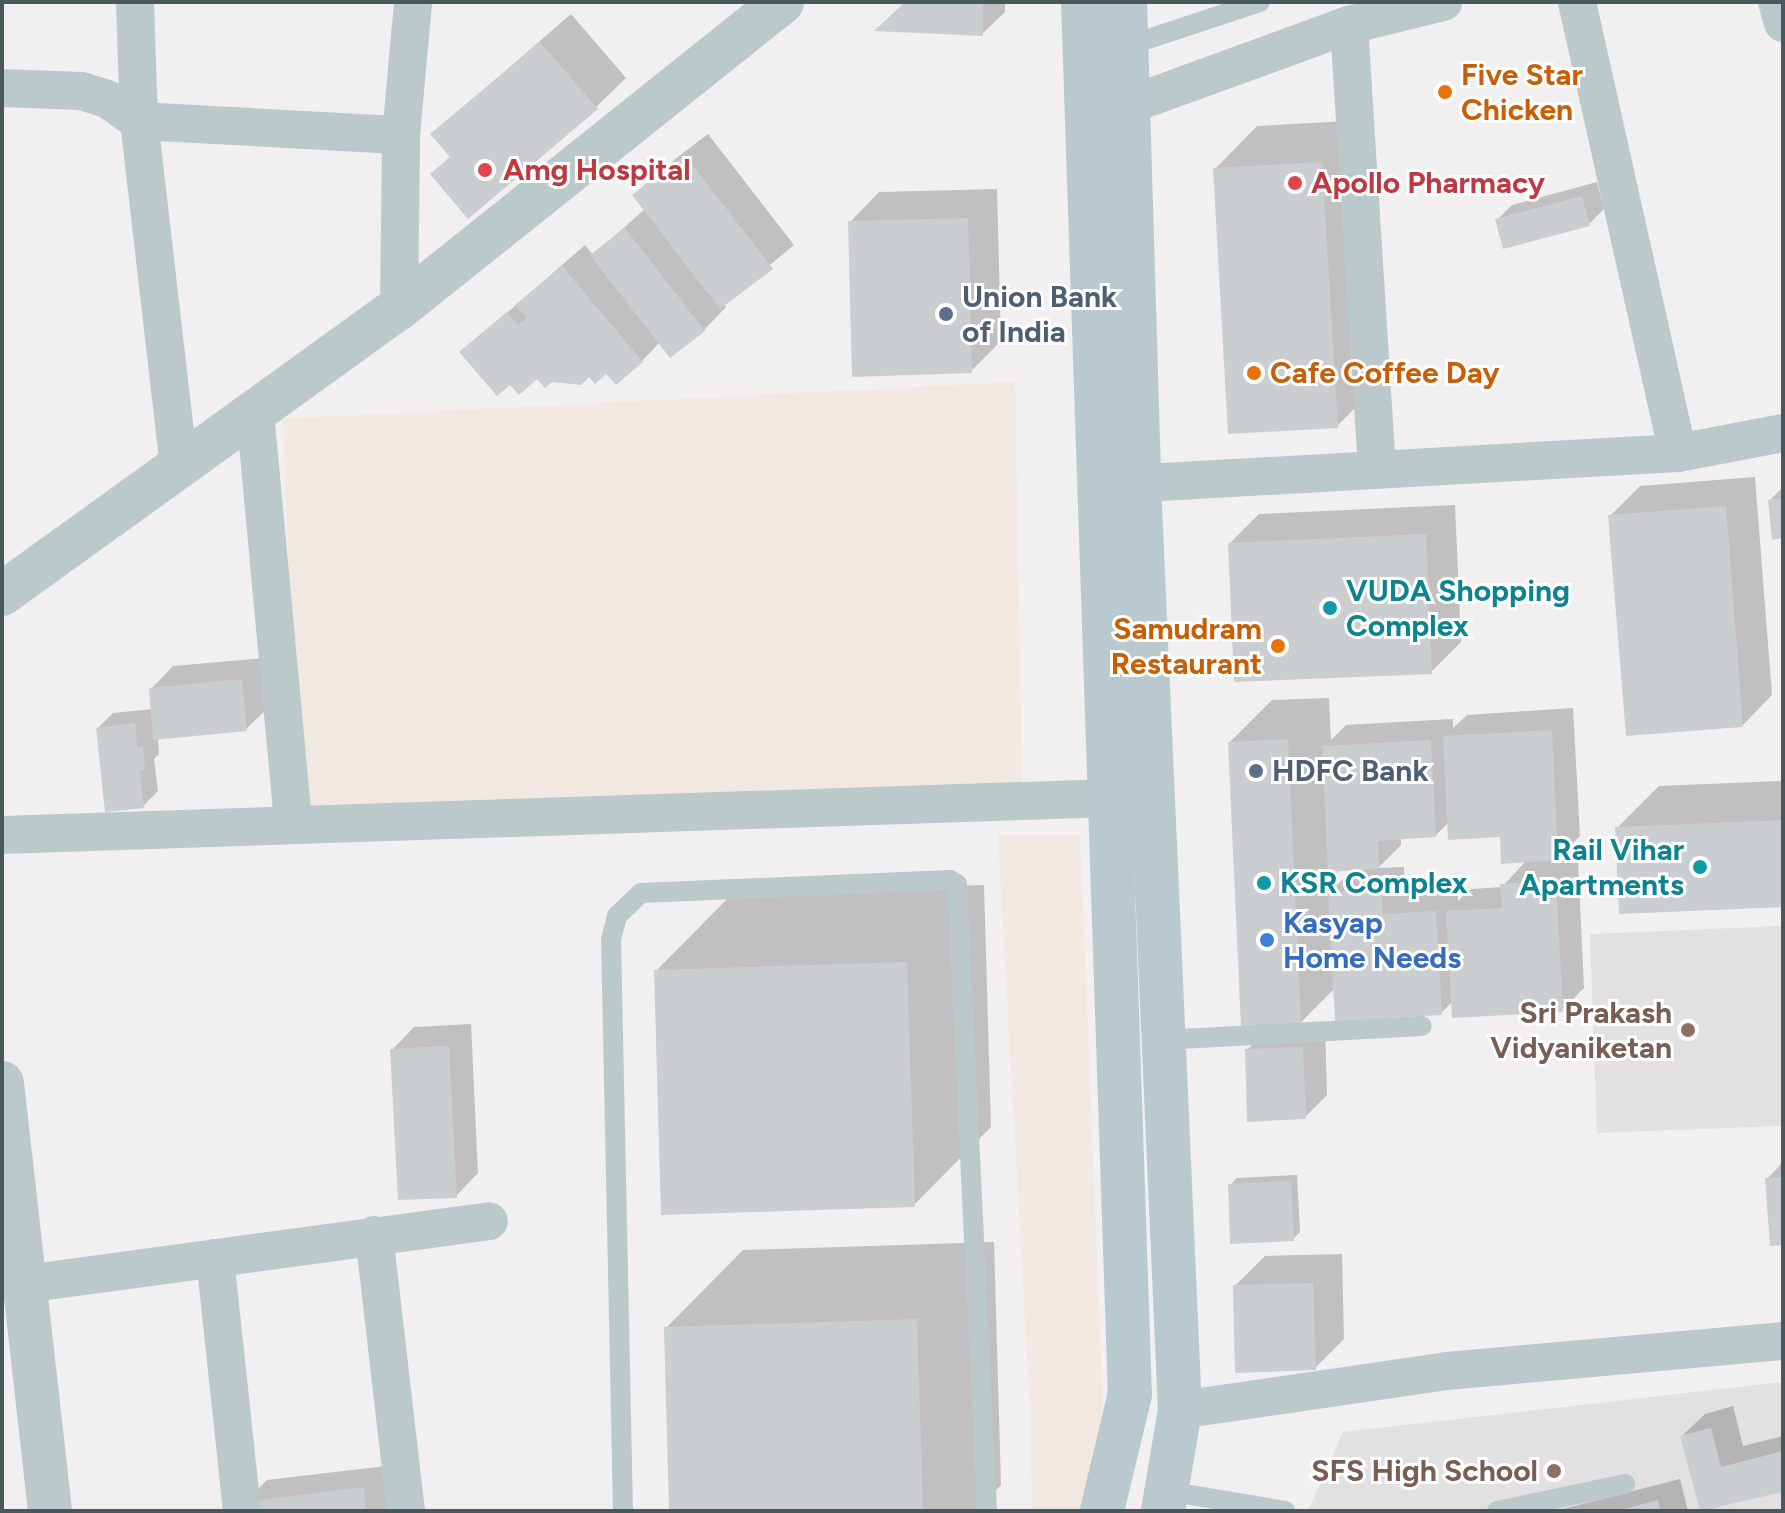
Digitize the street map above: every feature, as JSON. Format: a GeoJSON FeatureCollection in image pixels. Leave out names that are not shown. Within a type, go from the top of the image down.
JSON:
{"type":"FeatureCollection","features":[{"type":"Feature","properties":{"kind":"main road"},"geometry":{"type":"LineString","coordinates":[[1083,2],[1108,106],[1118,484],[1111,798],[1130,1394],[1102,1511]]}},
{"type":"Feature","properties":{"kind":"main road"},"geometry":{"type":"LineString","coordinates":[[1108,106],[1127,46],[1125,2]]}},
{"type":"Feature","properties":{"kind":"main road"},"geometry":{"type":"LineString","coordinates":[[1118,484],[1163,1040],[1180,1410],[1165,1501]]}},
{"type":"Feature","properties":{"kind":"street"},"geometry":{"type":"LineString","coordinates":[[135,2],[139,121],[179,467]]}},
{"type":"Feature","properties":{"kind":"street"},"geometry":{"type":"LineString","coordinates":[[399,308],[401,135],[413,2]]}},
{"type":"Feature","properties":{"kind":"street"},"geometry":{"type":"LineString","coordinates":[[2,594],[399,308],[782,2]]}},
{"type":"Feature","properties":{"kind":"street"},"geometry":{"type":"LineString","coordinates":[[1108,106],[1349,25],[1443,2]]}},
{"type":"Feature","properties":{"kind":"street"},"geometry":{"type":"LineString","coordinates":[[1577,2],[1678,453]]}},
{"type":"Feature","properties":{"kind":"street"},"geometry":{"type":"LineString","coordinates":[[1777,2],[1783,23]]}},
{"type":"Feature","properties":{"kind":"street"},"geometry":{"type":"LineString","coordinates":[[1349,25],[1377,469]]}},
{"type":"Feature","properties":{"kind":"street"},"geometry":{"type":"LineString","coordinates":[[2,88],[81,91],[107,99],[139,121],[401,135]]}},
{"type":"Feature","properties":{"kind":"street"},"geometry":{"type":"LineString","coordinates":[[255,412],[293,824]]}},
{"type":"Feature","properties":{"kind":"street"},"geometry":{"type":"LineString","coordinates":[[1118,484],[1678,453],[1783,433]]}},
{"type":"Feature","properties":{"kind":"street"},"geometry":{"type":"LineString","coordinates":[[2,835],[1111,798]]}},
{"type":"Feature","properties":{"kind":"street"},"geometry":{"type":"LineString","coordinates":[[2,1083],[50,1511]]}},
{"type":"Feature","properties":{"kind":"street"},"geometry":{"type":"LineString","coordinates":[[25,1284],[489,1221]]}},
{"type":"Feature","properties":{"kind":"street"},"geometry":{"type":"LineString","coordinates":[[374,1235],[406,1511]]}},
{"type":"Feature","properties":{"kind":"street"},"geometry":{"type":"LineString","coordinates":[[215,1258],[242,1511]]}},
{"type":"Feature","properties":{"kind":"street"},"geometry":{"type":"LineString","coordinates":[[1180,1410],[1447,1371],[1783,1341]]}},
{"type":"Feature","properties":{"kind":"street"},"geometry":{"type":"LineString","coordinates":[[2,1349],[21,1511]]}},
{"type":"Feature","properties":{"kind":"lane"},"geometry":{"type":"LineString","coordinates":[[1127,46],[1260,2]]}},
{"type":"Feature","properties":{"kind":"lane"},"geometry":{"type":"LineString","coordinates":[[623,1511],[611,939],[617,916],[641,893],[950,880],[957,884],[987,1511]]}},
{"type":"Feature","properties":{"kind":"lane"},"geometry":{"type":"LineString","coordinates":[[1163,1040],[1422,1026]]}},
{"type":"Feature","properties":{"kind":"lane"},"geometry":{"type":"LineString","coordinates":[[1497,1511],[1625,1484]]}},
{"type":"Feature","properties":{"kind":"lane"},"geometry":{"type":"LineString","coordinates":[[1165,1501],[1285,1511]]}},
{"type":"Feature","properties":{"kind":"shaded area"},"geometry":{"type":"Polygon","coordinates":[[[1015,382],[1022,787],[298,818],[283,419],[1015,382]]]}},
{"type":"Feature","properties":{"kind":"shaded area"},"geometry":{"type":"Polygon","coordinates":[[[998,835],[1080,835],[1103,1409],[1079,1511],[1032,1511],[1030,1409],[998,835]]]}},
{"type":"Feature","properties":{"kind":"shaded area","name":"Sri Prakash Vidyaniketan"},"geometry":{"type":"Polygon","coordinates":[[[1783,926],[1783,1126],[1597,1133],[1590,934],[1783,926]]]}},
{"type":"Feature","properties":{"kind":"shaded area","name":"SFS High School"},"geometry":{"type":"Polygon","coordinates":[[[1783,1382],[1783,1511],[1308,1511],[1343,1432],[1783,1382]]]}},
{"type":"Feature","properties":{"kind":"building"},"geometry":{"type":"Polygon","coordinates":[[[905,2],[983,2],[983,36],[874,31],[905,2]]]}},
{"type":"Feature","properties":{"kind":"building"},"geometry":{"type":"Polygon","coordinates":[[[540,42],[598,109],[468,219],[430,174],[450,157],[430,134],[540,42]]]}},
{"type":"Feature","properties":{"kind":"building"},"geometry":{"type":"Polygon","coordinates":[[[685,155],[773,269],[720,309],[632,195],[685,155]]]}},
{"type":"Feature","properties":{"kind":"building"},"geometry":{"type":"Polygon","coordinates":[[[1322,162],[1338,428],[1228,434],[1213,168],[1322,162]]]}},
{"type":"Feature","properties":{"kind":"building"},"geometry":{"type":"Polygon","coordinates":[[[1582,196],[1590,226],[1503,249],[1495,219],[1582,196]]]}},
{"type":"Feature","properties":{"kind":"building"},"geometry":{"type":"Polygon","coordinates":[[[968,218],[972,373],[852,377],[848,221],[968,218]]]}},
{"type":"Feature","properties":{"kind":"building"},"geometry":{"type":"Polygon","coordinates":[[[625,228],[705,331],[670,358],[590,255],[625,228]]]}},
{"type":"Feature","properties":{"kind":"building"},"geometry":{"type":"Polygon","coordinates":[[[562,266],[643,362],[616,385],[606,374],[595,384],[589,377],[581,385],[552,382],[545,388],[537,379],[519,395],[510,385],[497,396],[459,352],[507,312],[518,325],[527,318],[515,305],[562,266]]]}},
{"type":"Feature","properties":{"kind":"building"},"geometry":{"type":"Polygon","coordinates":[[[1783,498],[1783,538],[1772,540],[1768,500],[1783,498]]]}},
{"type":"Feature","properties":{"kind":"building"},"geometry":{"type":"Polygon","coordinates":[[[1726,506],[1743,727],[1626,736],[1608,515],[1726,506]]]}},
{"type":"Feature","properties":{"kind":"building","name":"VUDA Shopping Complex"},"geometry":{"type":"Polygon","coordinates":[[[1426,534],[1432,674],[1234,682],[1228,543],[1426,534]]]}},
{"type":"Feature","properties":{"kind":"building"},"geometry":{"type":"Polygon","coordinates":[[[242,679],[247,731],[153,740],[149,688],[242,679]]]}},
{"type":"Feature","properties":{"kind":"building"},"geometry":{"type":"Polygon","coordinates":[[[135,723],[137,747],[143,747],[145,770],[140,771],[144,808],[105,812],[96,728],[135,723]]]}},
{"type":"Feature","properties":{"kind":"building"},"geometry":{"type":"Polygon","coordinates":[[[1552,730],[1558,860],[1501,864],[1500,837],[1448,840],[1443,736],[1552,730]]]}},
{"type":"Feature","properties":{"kind":"building","name":"KSR Complex"},"geometry":{"type":"Polygon","coordinates":[[[1288,739],[1301,1024],[1241,1027],[1228,742],[1288,739]]]}},
{"type":"Feature","properties":{"kind":"building"},"geometry":{"type":"Polygon","coordinates":[[[1431,740],[1436,837],[1378,841],[1379,869],[1328,872],[1322,746],[1431,740]]]}},
{"type":"Feature","properties":{"kind":"building","name":"Rail Vihar Apartments"},"geometry":{"type":"Polygon","coordinates":[[[1783,820],[1783,907],[1619,914],[1615,827],[1783,820]]]}},
{"type":"Feature","properties":{"kind":"building"},"geometry":{"type":"Polygon","coordinates":[[[1556,881],[1563,1012],[1452,1018],[1446,911],[1502,908],[1500,884],[1556,881]]]}},
{"type":"Feature","properties":{"kind":"building"},"geometry":{"type":"Polygon","coordinates":[[[1382,889],[1383,914],[1436,911],[1442,1015],[1335,1021],[1328,892],[1382,889]]]}},
{"type":"Feature","properties":{"kind":"building"},"geometry":{"type":"Polygon","coordinates":[[[907,962],[915,1207],[661,1215],[654,970],[907,962]]]}},
{"type":"Feature","properties":{"kind":"building"},"geometry":{"type":"Polygon","coordinates":[[[449,1046],[457,1198],[398,1200],[390,1049],[449,1046]]]}},
{"type":"Feature","properties":{"kind":"building"},"geometry":{"type":"Polygon","coordinates":[[[1303,1047],[1306,1119],[1247,1122],[1245,1049],[1303,1047]]]}},
{"type":"Feature","properties":{"kind":"building"},"geometry":{"type":"Polygon","coordinates":[[[1783,1177],[1783,1245],[1770,1246],[1765,1178],[1783,1177]]]}},
{"type":"Feature","properties":{"kind":"building"},"geometry":{"type":"Polygon","coordinates":[[[1291,1181],[1294,1241],[1230,1244],[1228,1184],[1291,1181]]]}},
{"type":"Feature","properties":{"kind":"building"},"geometry":{"type":"Polygon","coordinates":[[[1313,1283],[1316,1370],[1235,1373],[1233,1285],[1313,1283]]]}},
{"type":"Feature","properties":{"kind":"building"},"geometry":{"type":"Polygon","coordinates":[[[917,1319],[923,1511],[669,1511],[664,1327],[917,1319]]]}},
{"type":"Feature","properties":{"kind":"building"},"geometry":{"type":"Polygon","coordinates":[[[1711,1428],[1721,1467],[1783,1451],[1783,1492],[1700,1511],[1680,1436],[1711,1428]]]}},
{"type":"Feature","properties":{"kind":"building"},"geometry":{"type":"Polygon","coordinates":[[[364,1487],[366,1511],[244,1511],[243,1502],[364,1487]]]}},
{"type":"Feature","properties":{"kind":"building"},"geometry":{"type":"Polygon","coordinates":[[[1658,1500],[1660,1511],[1620,1511],[1620,1510],[1658,1500]]]}},
{"type":"Feature","properties":{"kind":"place","name":"Five Star Chicken"},"geometry":{"type":"Point","coordinates":[1445,92]}},
{"type":"Feature","properties":{"kind":"place","name":"Amg Hospital"},"geometry":{"type":"Point","coordinates":[485,170]}},
{"type":"Feature","properties":{"kind":"place","name":"Apollo Pharmacy"},"geometry":{"type":"Point","coordinates":[1295,183]}},
{"type":"Feature","properties":{"kind":"place","name":"Union Bank of India"},"geometry":{"type":"Point","coordinates":[946,314]}},
{"type":"Feature","properties":{"kind":"place","name":"Cafe Coffee Day"},"geometry":{"type":"Point","coordinates":[1254,373]}},
{"type":"Feature","properties":{"kind":"place","name":"VUDA Shopping Complex"},"geometry":{"type":"Point","coordinates":[1330,608]}},
{"type":"Feature","properties":{"kind":"place","name":"Samudram Restaurant"},"geometry":{"type":"Point","coordinates":[1278,646]}},
{"type":"Feature","properties":{"kind":"place","name":"HDFC Bank"},"geometry":{"type":"Point","coordinates":[1256,771]}},
{"type":"Feature","properties":{"kind":"place","name":"Rail Vihar Apartments"},"geometry":{"type":"Point","coordinates":[1700,867]}},
{"type":"Feature","properties":{"kind":"place","name":"KSR Complex"},"geometry":{"type":"Point","coordinates":[1264,883]}},
{"type":"Feature","properties":{"kind":"place","name":"Kasyap Home Needs"},"geometry":{"type":"Point","coordinates":[1267,940]}},
{"type":"Feature","properties":{"kind":"place","name":"Sri Prakash Vidyaniketan"},"geometry":{"type":"Point","coordinates":[1688,1030]}},
{"type":"Feature","properties":{"kind":"place","name":"SFS High School"},"geometry":{"type":"Point","coordinates":[1554,1471]}}]}
